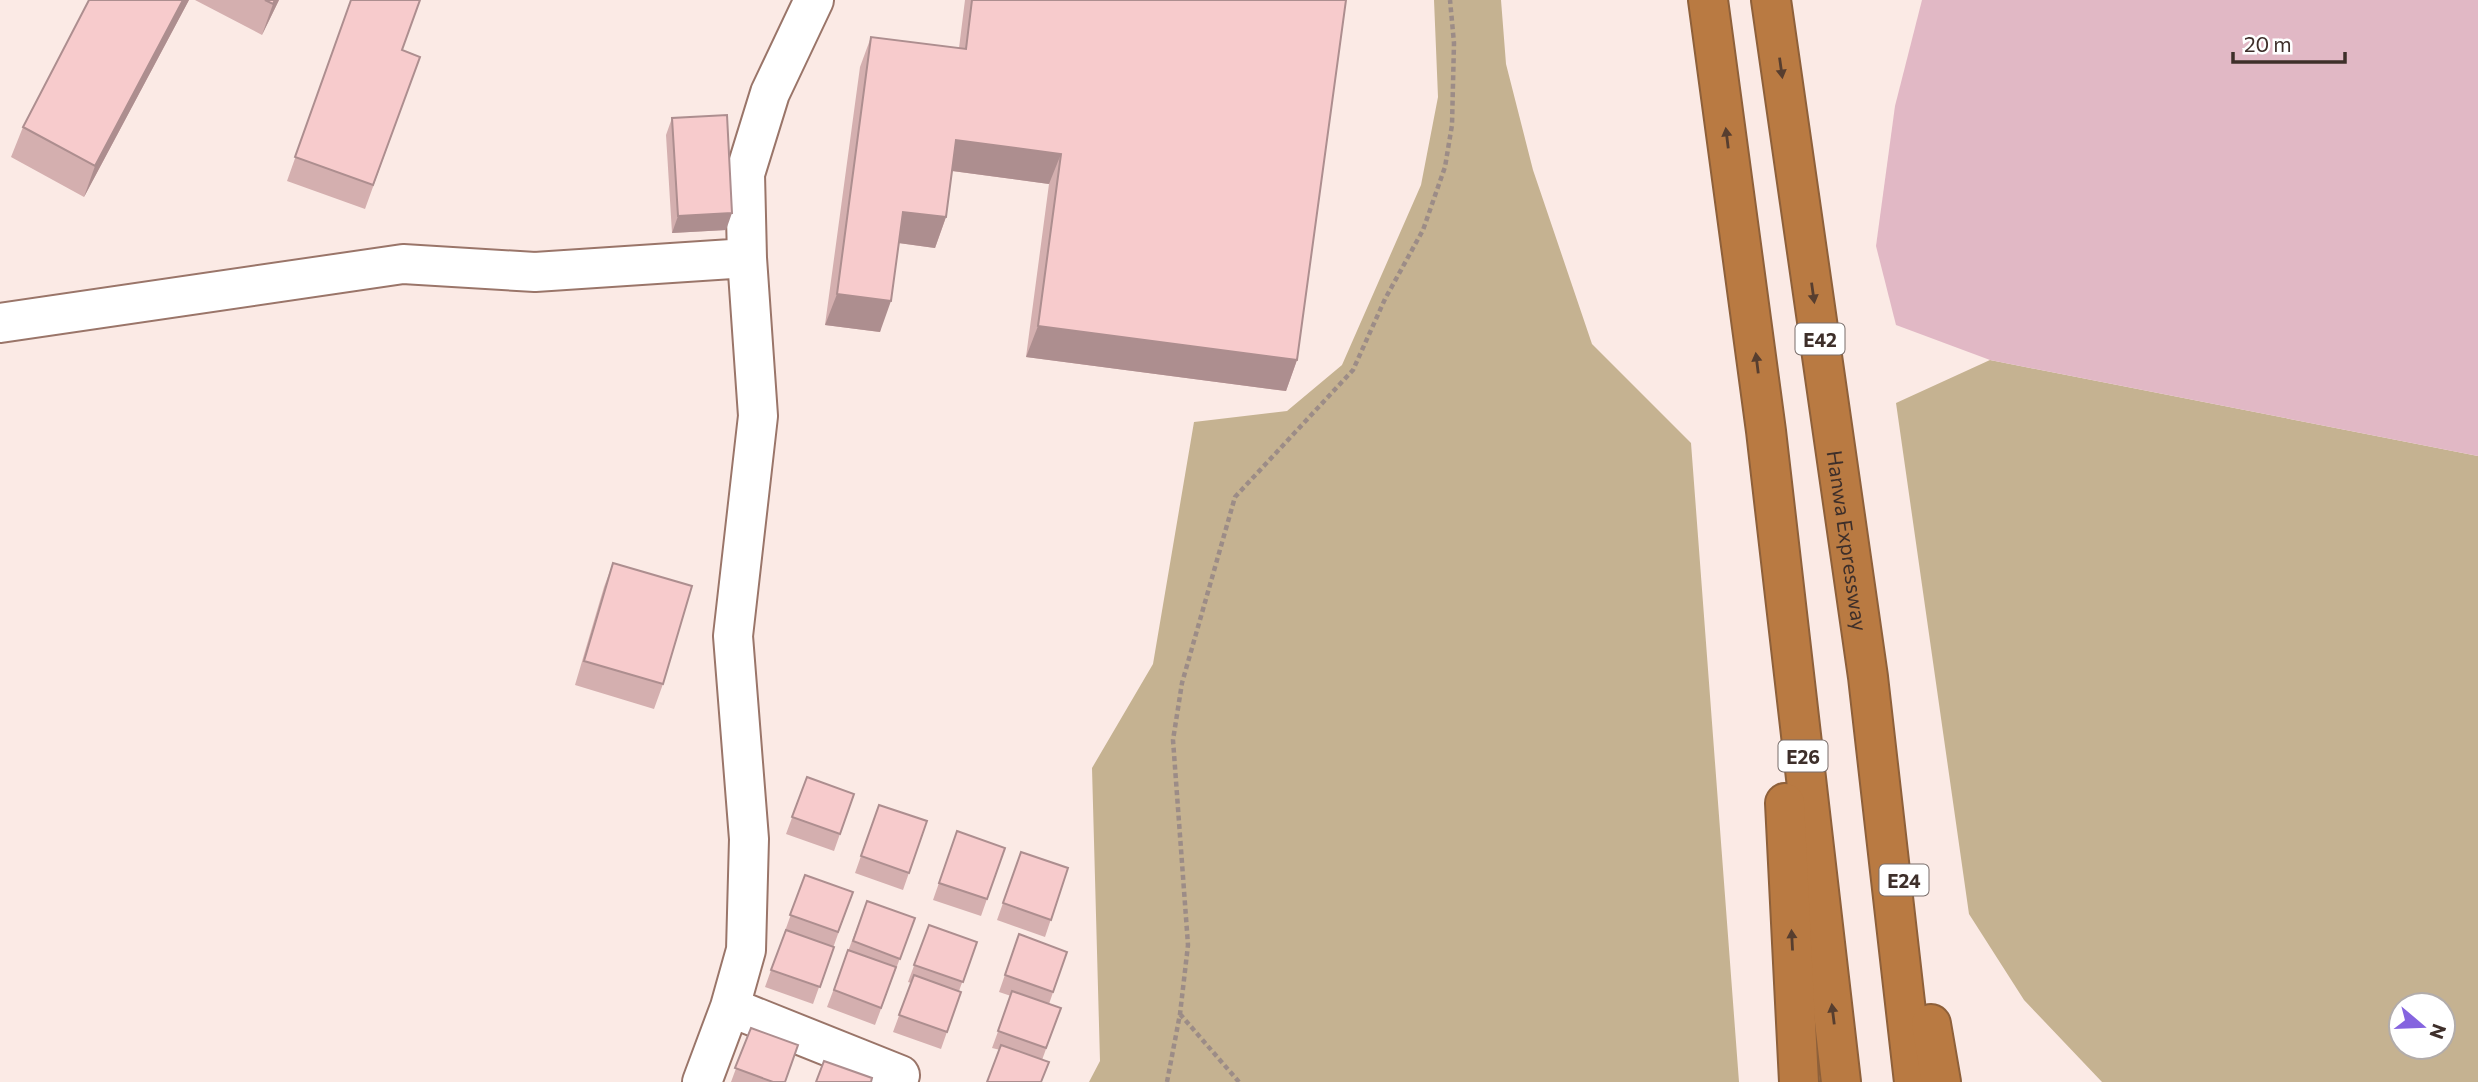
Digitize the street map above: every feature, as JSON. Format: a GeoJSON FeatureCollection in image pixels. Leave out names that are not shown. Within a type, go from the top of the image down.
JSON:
{"type":"FeatureCollection","features":[{"type":"Feature","properties":{"kind":"highway"},"geometry":{"type":"LineString","coordinates":[[1708,0],[1766,431],[1799,1082]]}},
{"type":"Feature","properties":{"kind":"highway","name":"Hanwa Expressway"},"geometry":{"type":"LineString","coordinates":[[1772,0],[1868,677],[1914,1082]]}},
{"type":"Feature","properties":{"kind":"highway","name":"E26"},"geometry":{"type":"LineString","coordinates":[[1766,431],[1841,1082]]}},
{"type":"Feature","properties":{"kind":"highway","name":"E24"},"geometry":{"type":"LineString","coordinates":[[1868,677],[1941,1082]]}},
{"type":"Feature","properties":{"kind":"street"},"geometry":{"type":"LineString","coordinates":[[702,1082],[730,1007],[746,950],[749,839],[733,636],[758,416],[747,258],[745,174],[770,93],[814,0]]}},
{"type":"Feature","properties":{"kind":"street"},"geometry":{"type":"LineString","coordinates":[[0,323],[402,264],[535,272],[747,258]]}},
{"type":"Feature","properties":{"kind":"street"},"geometry":{"type":"LineString","coordinates":[[730,1007],[900,1075],[898,1082]]}},
{"type":"Feature","properties":{"kind":"path"},"geometry":{"type":"LineString","coordinates":[[1167,1082],[1180,1014],[1188,945],[1173,740],[1182,683],[1235,496],[1353,370],[1385,299],[1423,230],[1445,166],[1452,125],[1454,43],[1450,0]]}},
{"type":"Feature","properties":{"kind":"path"},"geometry":{"type":"LineString","coordinates":[[1180,1014],[1238,1082]]}},
{"type":"Feature","properties":{"kind":"shaded area"},"geometry":{"type":"Polygon","coordinates":[[[1434,0],[1501,0],[1506,64],[1533,170],[1592,344],[1691,443],[1739,1082],[1089,1082],[1100,1061],[1092,768],[1153,664],[1194,422],[1287,411],[1342,365],[1421,185],[1438,97],[1434,0]]]}},
{"type":"Feature","properties":{"kind":"shaded area"},"geometry":{"type":"Polygon","coordinates":[[[1922,0],[2478,0],[2478,456],[1990,360],[1896,325],[1876,246],[1895,106],[1922,0]]]}},
{"type":"Feature","properties":{"kind":"shaded area"},"geometry":{"type":"Polygon","coordinates":[[[1990,360],[2478,456],[2478,1082],[2102,1082],[2024,1000],[1969,914],[1896,403],[1990,360]]]}},
{"type":"Feature","properties":{"kind":"building"},"geometry":{"type":"Polygon","coordinates":[[[89,0],[183,0],[95,166],[23,127],[89,0]]]}},
{"type":"Feature","properties":{"kind":"building"},"geometry":{"type":"Polygon","coordinates":[[[351,0],[420,0],[402,50],[420,57],[373,185],[295,157],[351,0]]]}},
{"type":"Feature","properties":{"kind":"building"},"geometry":{"type":"Polygon","coordinates":[[[972,0],[1346,0],[1297,360],[1038,326],[1061,154],[956,140],[946,217],[903,212],[891,301],[837,294],[871,37],[966,49],[972,0]]]}},
{"type":"Feature","properties":{"kind":"building"},"geometry":{"type":"Polygon","coordinates":[[[727,115],[732,213],[678,216],[672,118],[727,115]]]}},
{"type":"Feature","properties":{"kind":"building"},"geometry":{"type":"Polygon","coordinates":[[[613,563],[692,586],[663,684],[584,661],[613,563]]]}},
{"type":"Feature","properties":{"kind":"building"},"geometry":{"type":"Polygon","coordinates":[[[807,777],[854,794],[840,834],[792,817],[807,777]]]}},
{"type":"Feature","properties":{"kind":"building"},"geometry":{"type":"Polygon","coordinates":[[[879,805],[927,821],[909,873],[861,856],[879,805]]]}},
{"type":"Feature","properties":{"kind":"building"},"geometry":{"type":"Polygon","coordinates":[[[957,831],[1005,848],[987,899],[939,883],[957,831]]]}},
{"type":"Feature","properties":{"kind":"building"},"geometry":{"type":"Polygon","coordinates":[[[1021,852],[1068,868],[1051,920],[1003,903],[1021,852]]]}},
{"type":"Feature","properties":{"kind":"building"},"geometry":{"type":"Polygon","coordinates":[[[805,875],[853,892],[838,932],[790,915],[805,875]]]}},
{"type":"Feature","properties":{"kind":"building"},"geometry":{"type":"Polygon","coordinates":[[[867,901],[915,918],[900,959],[853,941],[867,901]]]}},
{"type":"Feature","properties":{"kind":"building"},"geometry":{"type":"Polygon","coordinates":[[[929,925],[977,942],[963,982],[914,965],[929,925]]]}},
{"type":"Feature","properties":{"kind":"building"},"geometry":{"type":"Polygon","coordinates":[[[786,930],[834,947],[820,987],[771,970],[786,930]]]}},
{"type":"Feature","properties":{"kind":"building"},"geometry":{"type":"Polygon","coordinates":[[[1019,934],[1067,952],[1053,992],[1005,975],[1019,934]]]}},
{"type":"Feature","properties":{"kind":"building"},"geometry":{"type":"Polygon","coordinates":[[[848,950],[896,967],[881,1008],[834,990],[848,950]]]}},
{"type":"Feature","properties":{"kind":"building"},"geometry":{"type":"Polygon","coordinates":[[[914,975],[961,992],[947,1032],[899,1015],[914,975]]]}},
{"type":"Feature","properties":{"kind":"building"},"geometry":{"type":"Polygon","coordinates":[[[1012,991],[1061,1008],[1046,1048],[998,1031],[1012,991]]]}},
{"type":"Feature","properties":{"kind":"building"},"geometry":{"type":"Polygon","coordinates":[[[751,1028],[798,1045],[785,1082],[773,1082],[735,1068],[751,1028]]]}},
{"type":"Feature","properties":{"kind":"building"},"geometry":{"type":"Polygon","coordinates":[[[1001,1045],[1049,1062],[1041,1082],[987,1082],[1001,1045]]]}},
{"type":"Feature","properties":{"kind":"building"},"geometry":{"type":"Polygon","coordinates":[[[824,1061],[872,1078],[871,1082],[816,1082],[824,1061]]]}}]}
